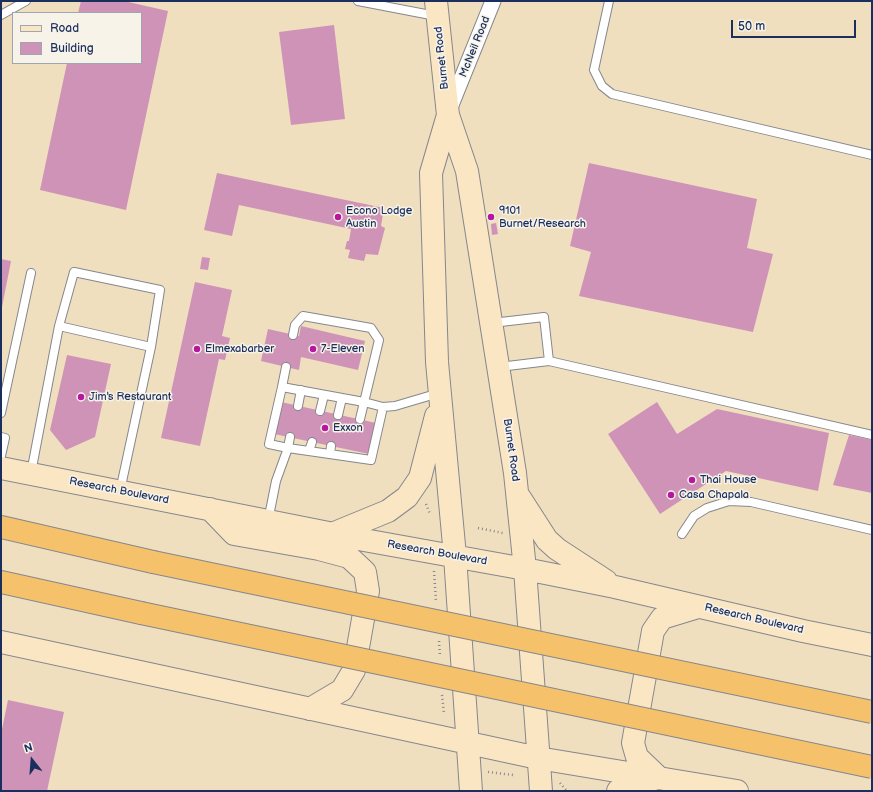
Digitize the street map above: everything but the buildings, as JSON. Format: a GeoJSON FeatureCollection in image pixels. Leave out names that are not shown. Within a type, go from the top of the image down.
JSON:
{"type":"FeatureCollection","features":[{"type":"Feature","properties":{"kind":"highway"},"geometry":{"type":"LineString","coordinates":[[1,527],[153,562],[872,712]]}},
{"type":"Feature","properties":{"kind":"highway"},"geometry":{"type":"LineString","coordinates":[[1,582],[141,613],[872,767]]}},
{"type":"Feature","properties":{"kind":"main road","name":"Burnet Road"},"geometry":{"type":"LineString","coordinates":[[437,9],[448,115],[467,171],[492,323],[517,493],[526,569],[541,791]]}},
{"type":"Feature","properties":{"kind":"main road","name":"Burnet Road"},"geometry":{"type":"LineString","coordinates":[[448,115],[431,173],[437,362],[455,556],[471,791]]}},
{"type":"Feature","properties":{"kind":"main road"},"geometry":{"type":"LineString","coordinates":[[332,534],[388,511],[407,497],[420,478],[440,397]]}},
{"type":"Feature","properties":{"kind":"main road","name":"Research Boulevard"},"geometry":{"type":"LineString","coordinates":[[1,468],[332,534],[526,569],[615,587],[803,631],[872,645]]}},
{"type":"Feature","properties":{"kind":"main road"},"geometry":{"type":"LineString","coordinates":[[517,493],[547,540],[557,549],[615,587]]}},
{"type":"Feature","properties":{"kind":"main road"},"geometry":{"type":"LineString","coordinates":[[210,509],[234,534],[319,549],[349,556],[365,572],[368,591],[354,670],[342,690],[310,709]]}},
{"type":"Feature","properties":{"kind":"main road"},"geometry":{"type":"LineString","coordinates":[[659,778],[638,757],[633,743],[652,630],[662,618],[699,606]]}},
{"type":"Feature","properties":{"kind":"main road"},"geometry":{"type":"LineString","coordinates":[[1,642],[538,758],[731,790]]}},
{"type":"Feature","properties":{"kind":"main road"},"geometry":{"type":"LineString","coordinates":[[618,791],[659,778]]}},
{"type":"Feature","properties":{"kind":"street","name":"McNeil Road"},"geometry":{"type":"LineString","coordinates":[[448,115],[493,1]]}},
{"type":"Feature","properties":{"kind":"lane"},"geometry":{"type":"LineString","coordinates":[[1,15],[26,1]]}},
{"type":"Feature","properties":{"kind":"lane"},"geometry":{"type":"LineString","coordinates":[[358,1],[437,9]]}},
{"type":"Feature","properties":{"kind":"lane"},"geometry":{"type":"LineString","coordinates":[[608,1],[594,70],[602,86],[612,94],[872,156]]}},
{"type":"Feature","properties":{"kind":"lane"},"geometry":{"type":"LineString","coordinates":[[31,473],[59,326],[74,272],[160,290],[151,346],[120,491]]}},
{"type":"Feature","properties":{"kind":"lane"},"geometry":{"type":"LineString","coordinates":[[1,413],[31,273]]}},
{"type":"Feature","properties":{"kind":"lane"},"geometry":{"type":"LineString","coordinates":[[293,335],[295,325],[303,316],[372,328],[379,340],[360,419]]}},
{"type":"Feature","properties":{"kind":"lane"},"geometry":{"type":"LineString","coordinates":[[492,323],[544,317],[549,362]]}},
{"type":"Feature","properties":{"kind":"lane"},"geometry":{"type":"LineString","coordinates":[[59,326],[151,346]]}},
{"type":"Feature","properties":{"kind":"lane"},"geometry":{"type":"LineString","coordinates":[[498,367],[549,362],[872,435]]}},
{"type":"Feature","properties":{"kind":"lane"},"geometry":{"type":"LineString","coordinates":[[286,367],[269,444],[309,451],[331,450],[352,454],[371,460],[383,407]]}},
{"type":"Feature","properties":{"kind":"lane"},"geometry":{"type":"LineString","coordinates":[[282,386],[383,407],[440,397]]}},
{"type":"Feature","properties":{"kind":"lane"},"geometry":{"type":"LineString","coordinates":[[298,406],[301,390]]}},
{"type":"Feature","properties":{"kind":"lane"},"geometry":{"type":"LineString","coordinates":[[320,411],[324,395]]}},
{"type":"Feature","properties":{"kind":"lane"},"geometry":{"type":"LineString","coordinates":[[338,415],[342,398]]}},
{"type":"Feature","properties":{"kind":"lane"},"geometry":{"type":"LineString","coordinates":[[1,437],[5,438],[1,456]]}},
{"type":"Feature","properties":{"kind":"lane"},"geometry":{"type":"LineString","coordinates":[[268,521],[276,481],[288,448],[290,437]]}},
{"type":"Feature","properties":{"kind":"lane"},"geometry":{"type":"LineString","coordinates":[[309,451],[312,442]]}},
{"type":"Feature","properties":{"kind":"lane"},"geometry":{"type":"LineString","coordinates":[[682,534],[694,516],[707,508],[729,501],[751,502],[872,530]]}},
{"type":"Feature","properties":{"kind":"path"},"geometry":{"type":"LineString","coordinates":[[425,500],[433,520]]}},
{"type":"Feature","properties":{"kind":"path"},"geometry":{"type":"LineString","coordinates":[[478,528],[504,533]]}},
{"type":"Feature","properties":{"kind":"path"},"geometry":{"type":"LineString","coordinates":[[487,772],[513,775]]}},
{"type":"Feature","properties":{"kind":"place","name":"Econo Lodge Austin"},"geometry":{"type":"Point","coordinates":[338,217]}},
{"type":"Feature","properties":{"kind":"place","name":"9101 Burnet/Research"},"geometry":{"type":"Point","coordinates":[491,217]}},
{"type":"Feature","properties":{"kind":"place","name":"Elmexabarber"},"geometry":{"type":"Point","coordinates":[197,349]}},
{"type":"Feature","properties":{"kind":"place","name":"7-Eleven"},"geometry":{"type":"Point","coordinates":[313,349]}},
{"type":"Feature","properties":{"kind":"place","name":"Jim's Restaurant"},"geometry":{"type":"Point","coordinates":[81,397]}},
{"type":"Feature","properties":{"kind":"place","name":"Exxon"},"geometry":{"type":"Point","coordinates":[325,428]}},
{"type":"Feature","properties":{"kind":"place","name":"Thai House"},"geometry":{"type":"Point","coordinates":[692,480]}},
{"type":"Feature","properties":{"kind":"place","name":"Casa Chapala"},"geometry":{"type":"Point","coordinates":[671,495]}}]}
